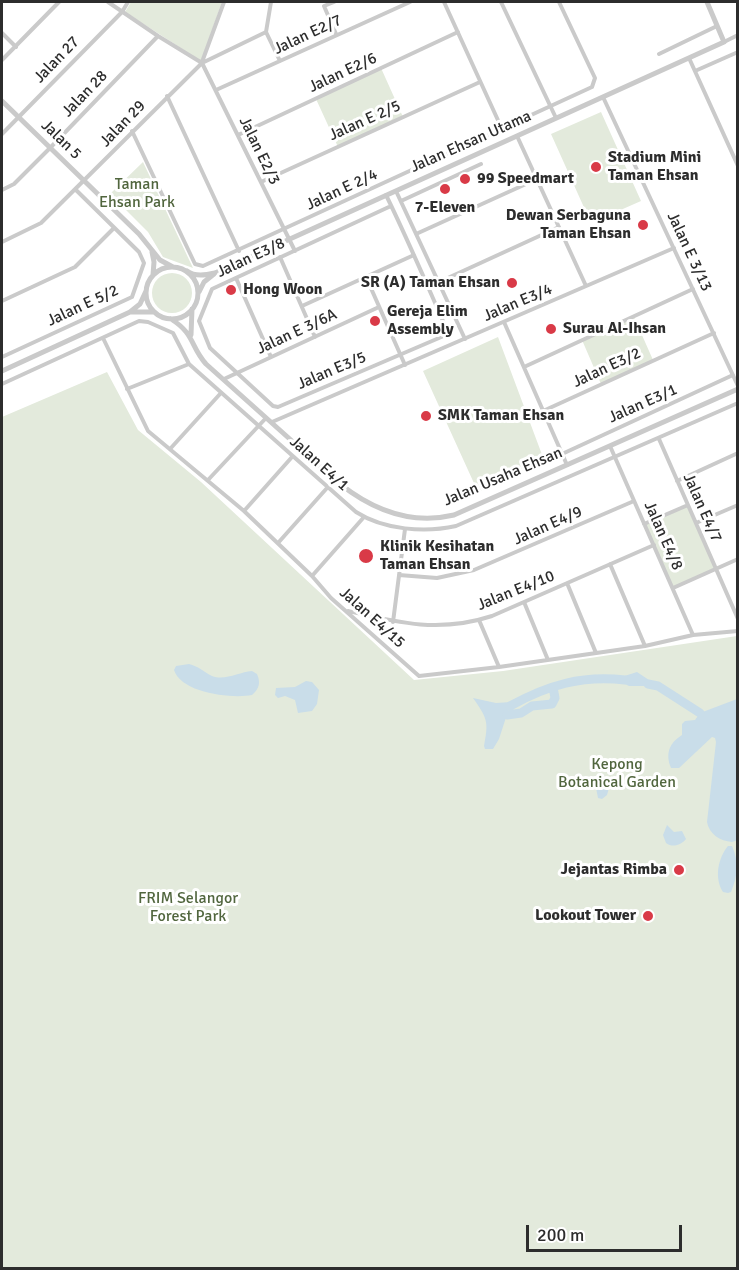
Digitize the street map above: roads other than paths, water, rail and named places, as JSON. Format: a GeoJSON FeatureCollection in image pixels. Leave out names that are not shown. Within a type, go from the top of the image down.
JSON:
{"type":"FeatureCollection","features":[{"type":"Feature","properties":{"kind":"street"},"geometry":{"type":"LineString","coordinates":[[2,60],[59,2]]}},
{"type":"Feature","properties":{"kind":"street"},"geometry":{"type":"LineString","coordinates":[[108,2],[202,63]]}},
{"type":"Feature","properties":{"kind":"street","name":"Jalan 27"},"geometry":{"type":"LineString","coordinates":[[2,134],[122,12],[128,2]]}},
{"type":"Feature","properties":{"kind":"street"},"geometry":{"type":"LineString","coordinates":[[202,63],[225,2]]}},
{"type":"Feature","properties":{"kind":"street"},"geometry":{"type":"LineString","coordinates":[[271,2],[266,32],[280,61]]}},
{"type":"Feature","properties":{"kind":"street"},"geometry":{"type":"LineString","coordinates":[[334,2],[325,4],[336,34]]}},
{"type":"Feature","properties":{"kind":"street","name":"Jalan E2/7"},"geometry":{"type":"LineString","coordinates":[[216,90],[410,2]]}},
{"type":"Feature","properties":{"kind":"street"},"geometry":{"type":"LineString","coordinates":[[444,2],[502,129]]}},
{"type":"Feature","properties":{"kind":"street"},"geometry":{"type":"LineString","coordinates":[[501,2],[556,118]]}},
{"type":"Feature","properties":{"kind":"street","name":"Jalan E 2/4"},"geometry":{"type":"LineString","coordinates":[[132,131],[195,264],[199,266],[239,251],[592,87],[595,78],[559,2]]}},
{"type":"Feature","properties":{"kind":"street"},"geometry":{"type":"LineString","coordinates":[[707,2],[724,42]]}},
{"type":"Feature","properties":{"kind":"street"},"geometry":{"type":"LineString","coordinates":[[659,54],[717,26]]}},
{"type":"Feature","properties":{"kind":"street"},"geometry":{"type":"LineString","coordinates":[[202,63],[266,32]]}},
{"type":"Feature","properties":{"kind":"street","name":"Jalan E2/6"},"geometry":{"type":"LineString","coordinates":[[238,135],[458,32]]}},
{"type":"Feature","properties":{"kind":"street"},"geometry":{"type":"LineString","coordinates":[[2,33],[16,46]]}},
{"type":"Feature","properties":{"kind":"street","name":"Jalan Ehsan Utama"},"geometry":{"type":"LineString","coordinates":[[198,294],[204,282],[215,273],[738,35]]}},
{"type":"Feature","properties":{"kind":"street","name":"Jalan 28"},"geometry":{"type":"LineString","coordinates":[[2,190],[14,184],[158,36]]}},
{"type":"Feature","properties":{"kind":"street"},"geometry":{"type":"LineString","coordinates":[[695,71],[738,52]]}},
{"type":"Feature","properties":{"kind":"street"},"geometry":{"type":"LineString","coordinates":[[689,58],[738,166]]}},
{"type":"Feature","properties":{"kind":"street","name":"Jalan E2/3"},"geometry":{"type":"LineString","coordinates":[[202,63],[295,251]]}},
{"type":"Feature","properties":{"kind":"street","name":"Jalan 29"},"geometry":{"type":"LineString","coordinates":[[2,242],[41,223],[202,63]]}},
{"type":"Feature","properties":{"kind":"street","name":"Jalan E 2/5"},"geometry":{"type":"LineString","coordinates":[[261,182],[480,82]]}},
{"type":"Feature","properties":{"kind":"street"},"geometry":{"type":"LineString","coordinates":[[167,96],[239,251]]}},
{"type":"Feature","properties":{"kind":"street","name":"Jalan E 3/13"},"geometry":{"type":"LineString","coordinates":[[603,97],[738,387]]}},
{"type":"Feature","properties":{"kind":"street","name":"Jalan 5"},"geometry":{"type":"LineString","coordinates":[[2,101],[140,234],[164,263],[173,267]]}},
{"type":"Feature","properties":{"kind":"street"},"geometry":{"type":"LineString","coordinates":[[517,136],[586,286]]}},
{"type":"Feature","properties":{"kind":"street"},"geometry":{"type":"LineString","coordinates":[[401,201],[481,164]]}},
{"type":"Feature","properties":{"kind":"street"},"geometry":{"type":"LineString","coordinates":[[416,234],[537,179]]}},
{"type":"Feature","properties":{"kind":"street"},"geometry":{"type":"LineString","coordinates":[[2,300],[75,267],[114,228],[76,190]]}},
{"type":"Feature","properties":{"kind":"street"},"geometry":{"type":"LineString","coordinates":[[396,191],[465,339]]}},
{"type":"Feature","properties":{"kind":"street"},"geometry":{"type":"LineString","coordinates":[[302,306],[414,255],[386,195]]}},
{"type":"Feature","properties":{"kind":"street","name":"Jalan E3/8"},"geometry":{"type":"LineString","coordinates":[[236,373],[210,348],[199,321],[212,289],[391,206]]}},
{"type":"Feature","properties":{"kind":"street"},"geometry":{"type":"LineString","coordinates":[[439,282],[559,227]]}},
{"type":"Feature","properties":{"kind":"street","name":"Jalan E 5/2"},"geometry":{"type":"LineString","coordinates":[[2,357],[132,297],[144,262],[139,252],[114,228]]}},
{"type":"Feature","properties":{"kind":"street","name":"Jalan E3/4"},"geometry":{"type":"LineString","coordinates":[[272,422],[674,248]]}},
{"type":"Feature","properties":{"kind":"street"},"geometry":{"type":"LineString","coordinates":[[130,312],[140,304],[153,275],[154,262],[151,250]]}},
{"type":"Feature","properties":{"kind":"street","name":"Jalan E3/5"},"geometry":{"type":"LineString","coordinates":[[236,373],[273,406],[278,407],[446,335],[447,330],[414,255]]}},
{"type":"Feature","properties":{"kind":"street"},"geometry":{"type":"LineString","coordinates":[[280,257],[315,336]]}},
{"type":"Feature","properties":{"kind":"street"},"geometry":{"type":"LineString","coordinates":[[153,275],[162,269],[173,267],[187,272],[195,281],[198,294],[190,320],[191,337]]}},
{"type":"Feature","properties":{"kind":"street","name":"Jalan Ehsan Utama"},"geometry":{"type":"LineString","coordinates":[[187,272],[200,275],[215,273]]}},
{"type":"Feature","properties":{"kind":"street"},"geometry":{"type":"LineString","coordinates":[[366,277],[405,365]]}},
{"type":"Feature","properties":{"kind":"street"},"geometry":{"type":"LineString","coordinates":[[236,278],[271,357]]}},
{"type":"Feature","properties":{"kind":"street"},"geometry":{"type":"LineString","coordinates":[[524,367],[693,289]]}},
{"type":"Feature","properties":{"kind":"street"},"geometry":{"type":"LineString","coordinates":[[146,291],[149,304],[154,312]]}},
{"type":"Feature","properties":{"kind":"street","name":"Jalan E 3/6A"},"geometry":{"type":"LineString","coordinates":[[224,379],[379,307]]}},
{"type":"Feature","properties":{"kind":"street"},"geometry":{"type":"LineString","coordinates":[[2,371],[130,312],[140,310],[154,312],[171,319],[180,317],[192,309]]}},
{"type":"Feature","properties":{"kind":"street","name":"Jalan Usaha Ehsan"},"geometry":{"type":"LineString","coordinates":[[171,319],[184,328],[191,337],[202,360],[360,499],[381,510],[404,516],[437,518],[454,515],[738,387]]}},
{"type":"Feature","properties":{"kind":"street","name":"Jalan E4/1"},"geometry":{"type":"LineString","coordinates":[[2,384],[139,321],[148,322],[173,333],[189,364],[327,488],[364,517],[405,529],[445,529],[456,526],[738,403]]}},
{"type":"Feature","properties":{"kind":"street"},"geometry":{"type":"LineString","coordinates":[[504,322],[567,465]]}},
{"type":"Feature","properties":{"kind":"street","name":"Jalan E3/2"},"geometry":{"type":"LineString","coordinates":[[543,411],[714,333]]}},
{"type":"Feature","properties":{"kind":"street","name":"Jalan E4/15"},"geometry":{"type":"LineString","coordinates":[[103,338],[145,428],[244,511],[312,576],[331,598],[419,676],[645,646],[693,635],[738,632]]}},
{"type":"Feature","properties":{"kind":"street"},"geometry":{"type":"LineString","coordinates":[[39,354],[44,364]]}},
{"type":"Feature","properties":{"kind":"street"},"geometry":{"type":"LineString","coordinates":[[127,389],[189,364]]}},
{"type":"Feature","properties":{"kind":"street","name":"Jalan E3/1"},"geometry":{"type":"LineString","coordinates":[[562,454],[733,375]]}},
{"type":"Feature","properties":{"kind":"street"},"geometry":{"type":"LineString","coordinates":[[170,449],[220,394]]}},
{"type":"Feature","properties":{"kind":"street"},"geometry":{"type":"LineString","coordinates":[[208,480],[266,418]]}},
{"type":"Feature","properties":{"kind":"street","name":"Jalan E4/7"},"geometry":{"type":"LineString","coordinates":[[659,439],[738,619]]}},
{"type":"Feature","properties":{"kind":"street","name":"Jalan E4/8"},"geometry":{"type":"LineString","coordinates":[[610,446],[693,635]]}},
{"type":"Feature","properties":{"kind":"street"},"geometry":{"type":"LineString","coordinates":[[677,481],[738,453]]}},
{"type":"Feature","properties":{"kind":"street"},"geometry":{"type":"LineString","coordinates":[[244,511],[292,457]]}},
{"type":"Feature","properties":{"kind":"street"},"geometry":{"type":"LineString","coordinates":[[278,543],[327,488]]}},
{"type":"Feature","properties":{"kind":"street","name":"Jalan E4/9"},"geometry":{"type":"LineString","coordinates":[[399,575],[437,578],[474,570],[634,501]]}},
{"type":"Feature","properties":{"kind":"street"},"geometry":{"type":"LineString","coordinates":[[644,524],[688,505]]}},
{"type":"Feature","properties":{"kind":"street"},"geometry":{"type":"LineString","coordinates":[[696,523],[738,505]]}},
{"type":"Feature","properties":{"kind":"street"},"geometry":{"type":"LineString","coordinates":[[454,515],[456,526]]}},
{"type":"Feature","properties":{"kind":"street"},"geometry":{"type":"LineString","coordinates":[[312,576],[364,517]]}},
{"type":"Feature","properties":{"kind":"street"},"geometry":{"type":"LineString","coordinates":[[393,622],[405,529]]}},
{"type":"Feature","properties":{"kind":"street","name":"Jalan E4/10"},"geometry":{"type":"LineString","coordinates":[[346,611],[393,622],[436,626],[479,620],[654,545]]}},
{"type":"Feature","properties":{"kind":"street"},"geometry":{"type":"LineString","coordinates":[[673,588],[738,559]]}},
{"type":"Feature","properties":{"kind":"street"},"geometry":{"type":"LineString","coordinates":[[610,564],[645,646]]}},
{"type":"Feature","properties":{"kind":"street"},"geometry":{"type":"LineString","coordinates":[[567,583],[596,653]]}},
{"type":"Feature","properties":{"kind":"street"},"geometry":{"type":"LineString","coordinates":[[524,602],[548,660]]}},
{"type":"Feature","properties":{"kind":"street"},"geometry":{"type":"LineString","coordinates":[[479,620],[499,667]]}},
{"type":"Feature","properties":{"kind":"water"},"geometry":{"type":"Polygon","coordinates":[[[189,664],[217,677],[252,671],[257,674],[259,686],[252,695],[232,696],[208,693],[186,684],[174,670],[176,666],[189,664]]]}},
{"type":"Feature","properties":{"kind":"water"},"geometry":{"type":"Polygon","coordinates":[[[637,672],[658,686],[629,686],[615,679],[637,672]]]}},
{"type":"Feature","properties":{"kind":"water"},"geometry":{"type":"Polygon","coordinates":[[[306,681],[312,682],[319,690],[317,704],[312,711],[298,713],[295,700],[285,696],[278,698],[275,695],[276,688],[295,687],[306,681]]]}},
{"type":"Feature","properties":{"kind":"water"},"geometry":{"type":"Polygon","coordinates":[[[473,698],[496,703],[511,702],[499,739],[493,749],[485,749],[486,720],[473,698]]]}},
{"type":"Feature","properties":{"kind":"water"},"geometry":{"type":"Polygon","coordinates":[[[737,699],[738,840],[732,842],[716,836],[710,830],[707,822],[715,738],[712,737],[679,768],[671,768],[668,754],[671,745],[682,735],[682,724],[685,721],[695,720],[700,713],[737,699]]]}},
{"type":"Feature","properties":{"kind":"water"},"geometry":{"type":"Polygon","coordinates":[[[595,783],[602,783],[609,788],[607,795],[602,799],[598,798],[595,783]]]}},
{"type":"Feature","properties":{"kind":"water"},"geometry":{"type":"Polygon","coordinates":[[[667,825],[674,832],[682,831],[686,839],[677,845],[666,843],[663,835],[667,825]]]}},
{"type":"Feature","properties":{"kind":"water"},"geometry":{"type":"Polygon","coordinates":[[[728,846],[732,846],[737,869],[731,892],[728,893],[723,892],[718,874],[720,862],[728,846]]]}},
{"type":"Feature","properties":{"kind":"waterway"},"geometry":{"type":"LineString","coordinates":[[510,706],[538,692],[566,683],[594,679],[625,680]]}},
{"type":"Feature","properties":{"kind":"waterway"},"geometry":{"type":"LineString","coordinates":[[648,684],[658,686],[700,713]]}},
{"type":"Feature","properties":{"kind":"waterway"},"geometry":{"type":"LineString","coordinates":[[507,715],[521,713],[532,706],[552,704],[555,698],[553,687]]}},
{"type":"Feature","properties":{"kind":"place","name":"Stadium Mini Taman Ehsan"},"geometry":{"type":"Point","coordinates":[596,167]}},
{"type":"Feature","properties":{"kind":"place","name":"99 Speedmart"},"geometry":{"type":"Point","coordinates":[465,179]}},
{"type":"Feature","properties":{"kind":"place","name":"7-Eleven"},"geometry":{"type":"Point","coordinates":[445,189]}},
{"type":"Feature","properties":{"kind":"place","name":"Dewan Serbaguna Taman Ehsan"},"geometry":{"type":"Point","coordinates":[643,225]}},
{"type":"Feature","properties":{"kind":"place","name":"SR (A) Taman Ehsan"},"geometry":{"type":"Point","coordinates":[512,283]}},
{"type":"Feature","properties":{"kind":"place","name":"Hong Woon"},"geometry":{"type":"Point","coordinates":[231,290]}},
{"type":"Feature","properties":{"kind":"place","name":"Gereja Elim Assembly"},"geometry":{"type":"Point","coordinates":[375,321]}},
{"type":"Feature","properties":{"kind":"place","name":"Surau Al-Ihsan"},"geometry":{"type":"Point","coordinates":[551,329]}},
{"type":"Feature","properties":{"kind":"place","name":"SMK Taman Ehsan"},"geometry":{"type":"Point","coordinates":[426,416]}},
{"type":"Feature","properties":{"kind":"place","name":"Klinik Kesihatan Taman Ehsan"},"geometry":{"type":"Point","coordinates":[366,556]}},
{"type":"Feature","properties":{"kind":"place","name":"Jejantas Rimba"},"geometry":{"type":"Point","coordinates":[679,870]}},
{"type":"Feature","properties":{"kind":"place","name":"Lookout Tower"},"geometry":{"type":"Point","coordinates":[648,916]}},
{"type":"Feature","properties":{"kind":"park label","name":"Taman Ehsan Park"},"geometry":{"type":"Point","coordinates":[137,194]}},
{"type":"Feature","properties":{"kind":"park label","name":"Kepong Botanical Garden"},"geometry":{"type":"Point","coordinates":[617,774]}},
{"type":"Feature","properties":{"kind":"park label","name":"FRIM Selangor Forest Park"},"geometry":{"type":"Point","coordinates":[188,908]}}]}
